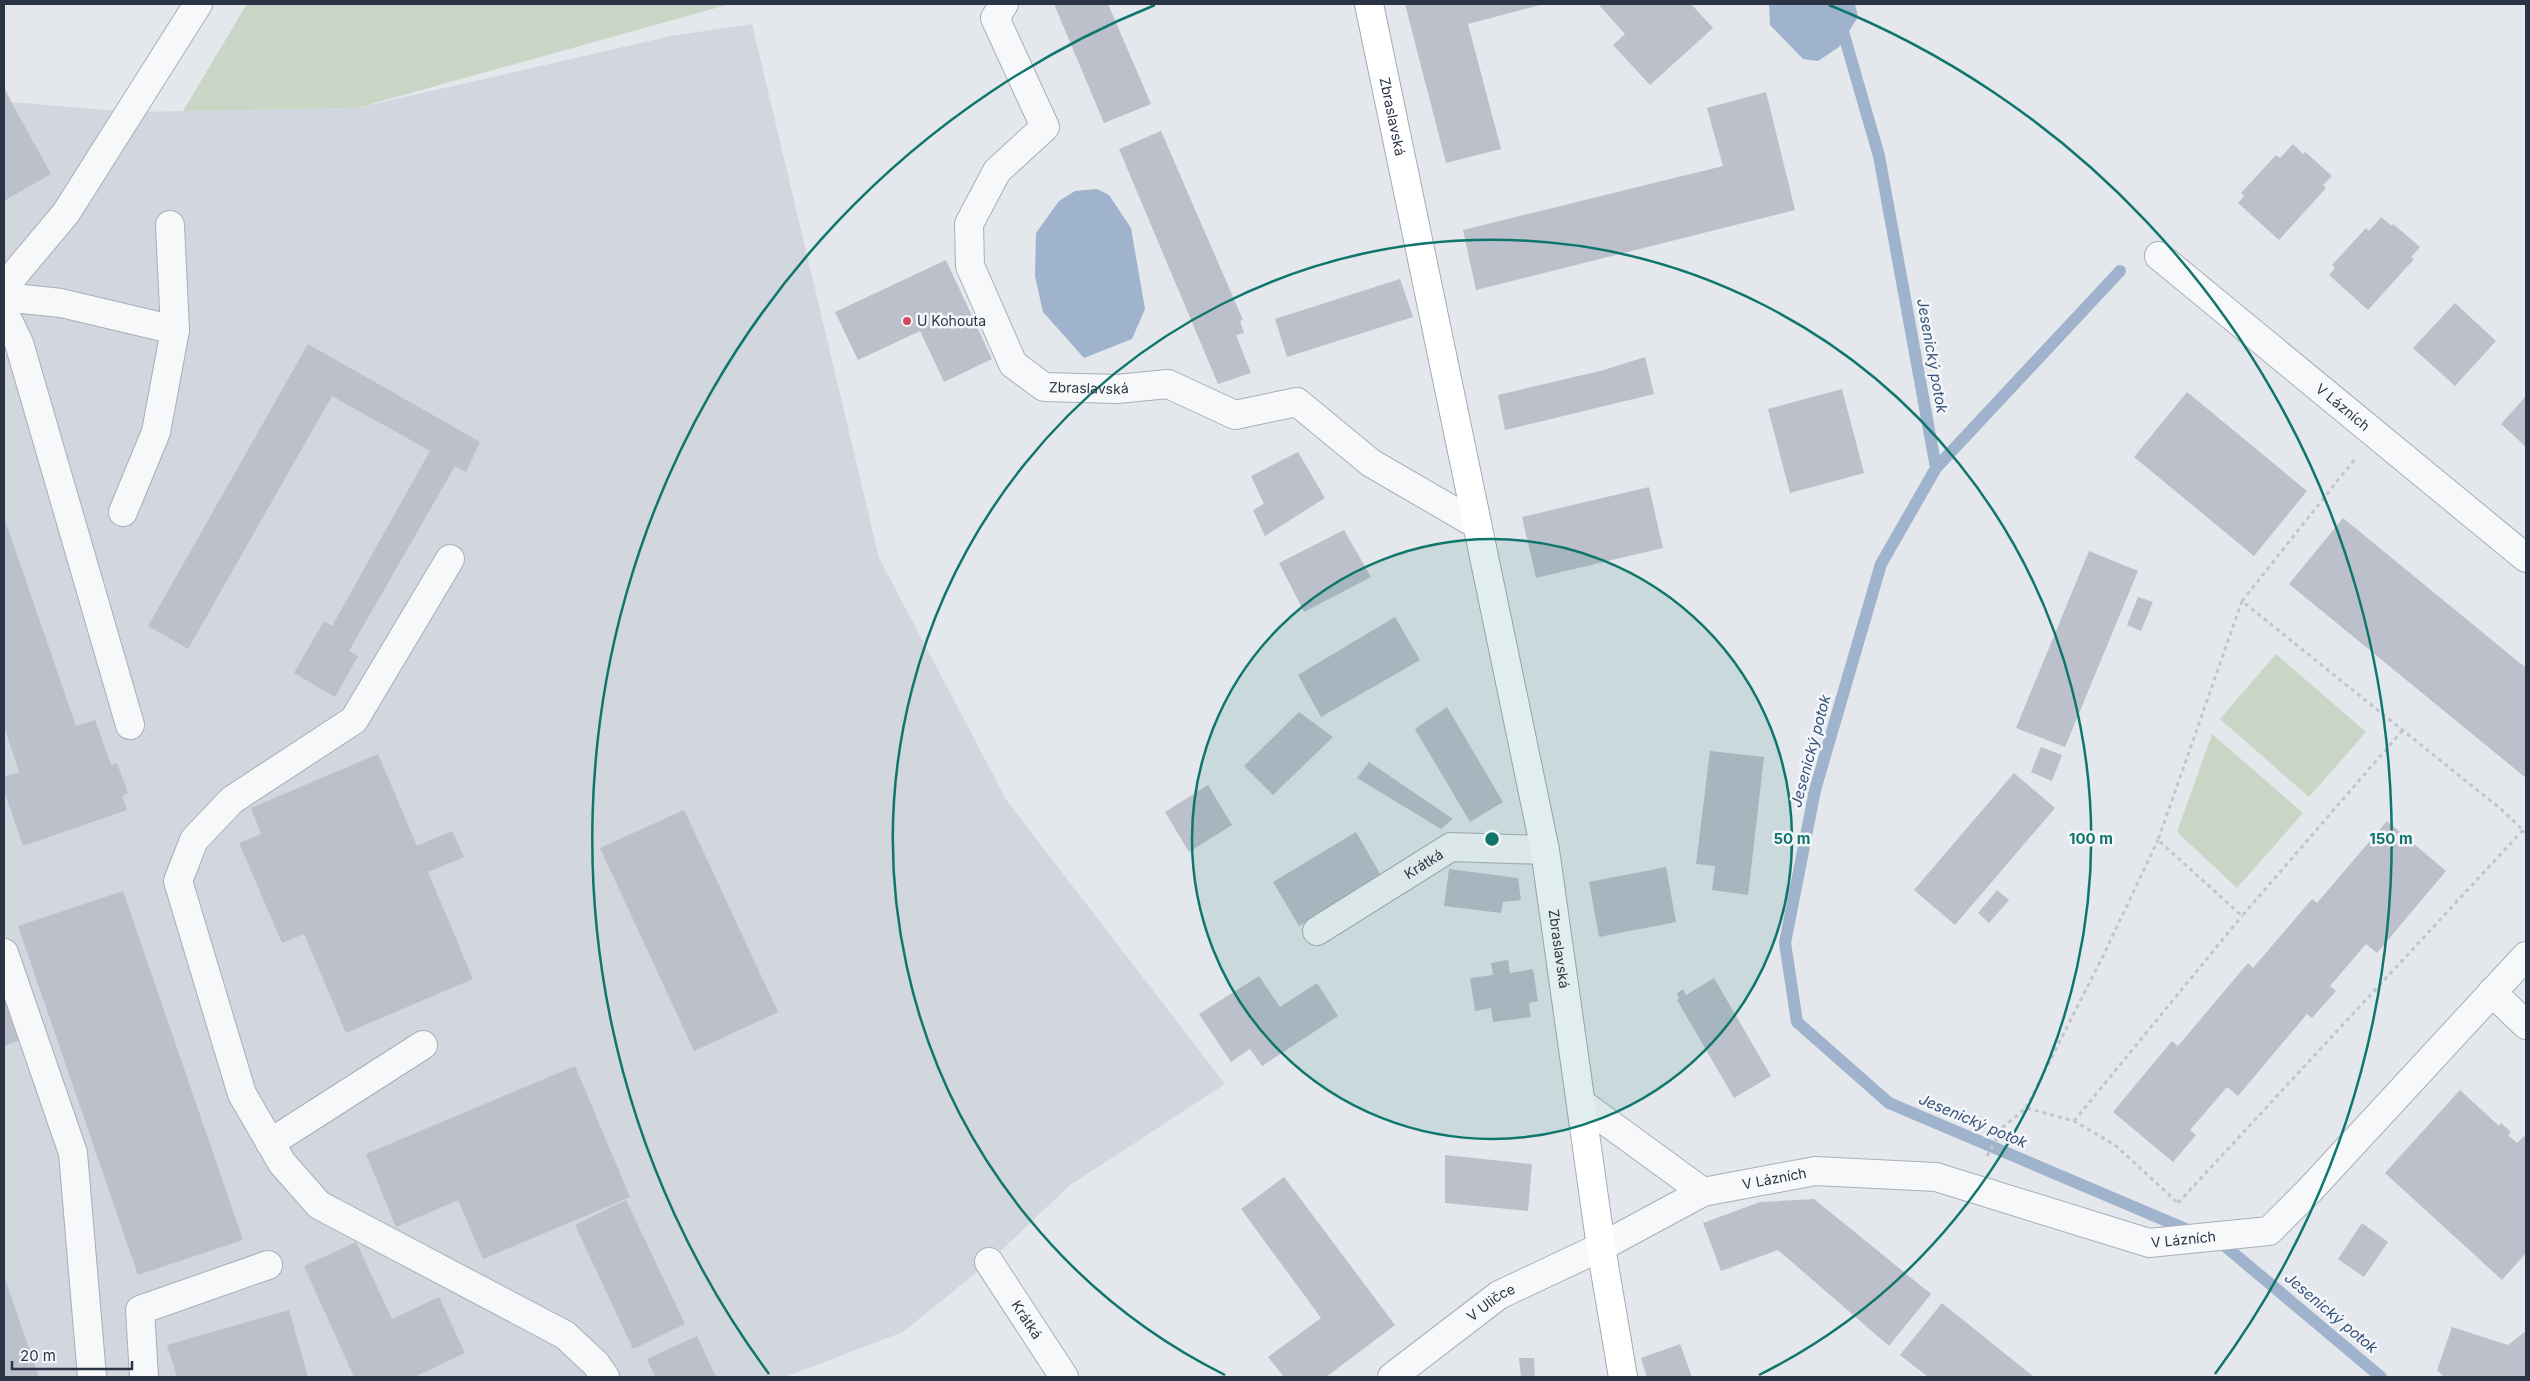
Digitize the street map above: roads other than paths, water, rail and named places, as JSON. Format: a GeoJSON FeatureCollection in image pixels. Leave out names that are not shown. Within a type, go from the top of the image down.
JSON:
{"type":"FeatureCollection","features":[{"type":"Feature","properties":{"kind":"main road","name":"Zbraslavská"},"geometry":{"type":"LineString","coordinates":[[1369,4],[1545,850],[1601,1246],[1623,1377]]}},
{"type":"Feature","properties":{"kind":"street"},"geometry":{"type":"LineString","coordinates":[[4,287],[66,213],[198,4]]}},
{"type":"Feature","properties":{"kind":"street","name":"Zbraslavská"},"geometry":{"type":"LineString","coordinates":[[1004,4],[995,18],[1045,127],[997,171],[969,224],[970,266],[1013,364],[1044,387],[1117,388],[1168,384],[1235,415],[1297,402],[1371,463],[1476,524]]}},
{"type":"Feature","properties":{"kind":"street"},"geometry":{"type":"LineString","coordinates":[[124,512],[156,432],[174,330],[170,225]]}},
{"type":"Feature","properties":{"kind":"street","name":"V Lázních"},"geometry":{"type":"LineString","coordinates":[[2159,256],[2526,558]]}},
{"type":"Feature","properties":{"kind":"street"},"geometry":{"type":"LineString","coordinates":[[4,297],[61,303],[174,330]]}},
{"type":"Feature","properties":{"kind":"street"},"geometry":{"type":"LineString","coordinates":[[4,312],[19,343],[130,725]]}},
{"type":"Feature","properties":{"kind":"street"},"geometry":{"type":"LineString","coordinates":[[450,559],[354,720],[232,800],[194,840],[178,881],[242,1094],[282,1164],[320,1205],[565,1335],[596,1364],[605,1377]]}},
{"type":"Feature","properties":{"kind":"street","name":"Krátká"},"geometry":{"type":"LineString","coordinates":[[1317,931],[1451,847],[1545,850]]}},
{"type":"Feature","properties":{"kind":"street"},"geometry":{"type":"LineString","coordinates":[[4,952],[73,1153],[92,1377]]}},
{"type":"Feature","properties":{"kind":"street","name":"V Lázních"},"geometry":{"type":"LineString","coordinates":[[1601,1246],[1703,1192],[1815,1171],[1936,1177],[2149,1243],[2268,1231],[2309,1190],[2526,956]]}},
{"type":"Feature","properties":{"kind":"street"},"geometry":{"type":"LineString","coordinates":[[2492,992],[2526,1025]]}},
{"type":"Feature","properties":{"kind":"street"},"geometry":{"type":"LineString","coordinates":[[270,1144],[423,1044]]}},
{"type":"Feature","properties":{"kind":"street"},"geometry":{"type":"LineString","coordinates":[[1581,1103],[1703,1192]]}},
{"type":"Feature","properties":{"kind":"street","name":"V Uličce"},"geometry":{"type":"LineString","coordinates":[[1392,1377],[1499,1295],[1601,1246]]}},
{"type":"Feature","properties":{"kind":"street","name":"Krátká"},"geometry":{"type":"LineString","coordinates":[[988,1262],[1064,1377]]}},
{"type":"Feature","properties":{"kind":"street"},"geometry":{"type":"LineString","coordinates":[[144,1377],[140,1310],[268,1264]]}},
{"type":"Feature","properties":{"kind":"water"},"geometry":{"type":"Polygon","coordinates":[[[1769,4],[1855,4],[1858,17],[1839,47],[1818,61],[1803,59],[1770,25],[1769,4]]]}},
{"type":"Feature","properties":{"kind":"water"},"geometry":{"type":"Polygon","coordinates":[[[1097,189],[1109,195],[1131,228],[1145,309],[1132,339],[1084,358],[1043,312],[1035,276],[1036,233],[1059,201],[1075,191],[1097,189]]]}},
{"type":"Feature","properties":{"kind":"waterway","name":"Jesenický potok"},"geometry":{"type":"LineString","coordinates":[[1835,4],[1879,156],[1936,468],[1881,564],[1815,790],[1785,943],[1797,1022],[1889,1103],[2195,1233]]}},
{"type":"Feature","properties":{"kind":"waterway"},"geometry":{"type":"LineString","coordinates":[[1936,468],[2120,271]]}},
{"type":"Feature","properties":{"kind":"waterway","name":"Jesenický potok"},"geometry":{"type":"LineString","coordinates":[[2216,1242],[2225,1246],[2381,1377]]}},
{"type":"Feature","properties":{"kind":"place","name":"U Kohouta"},"geometry":{"type":"Point","coordinates":[907,321]}}]}
